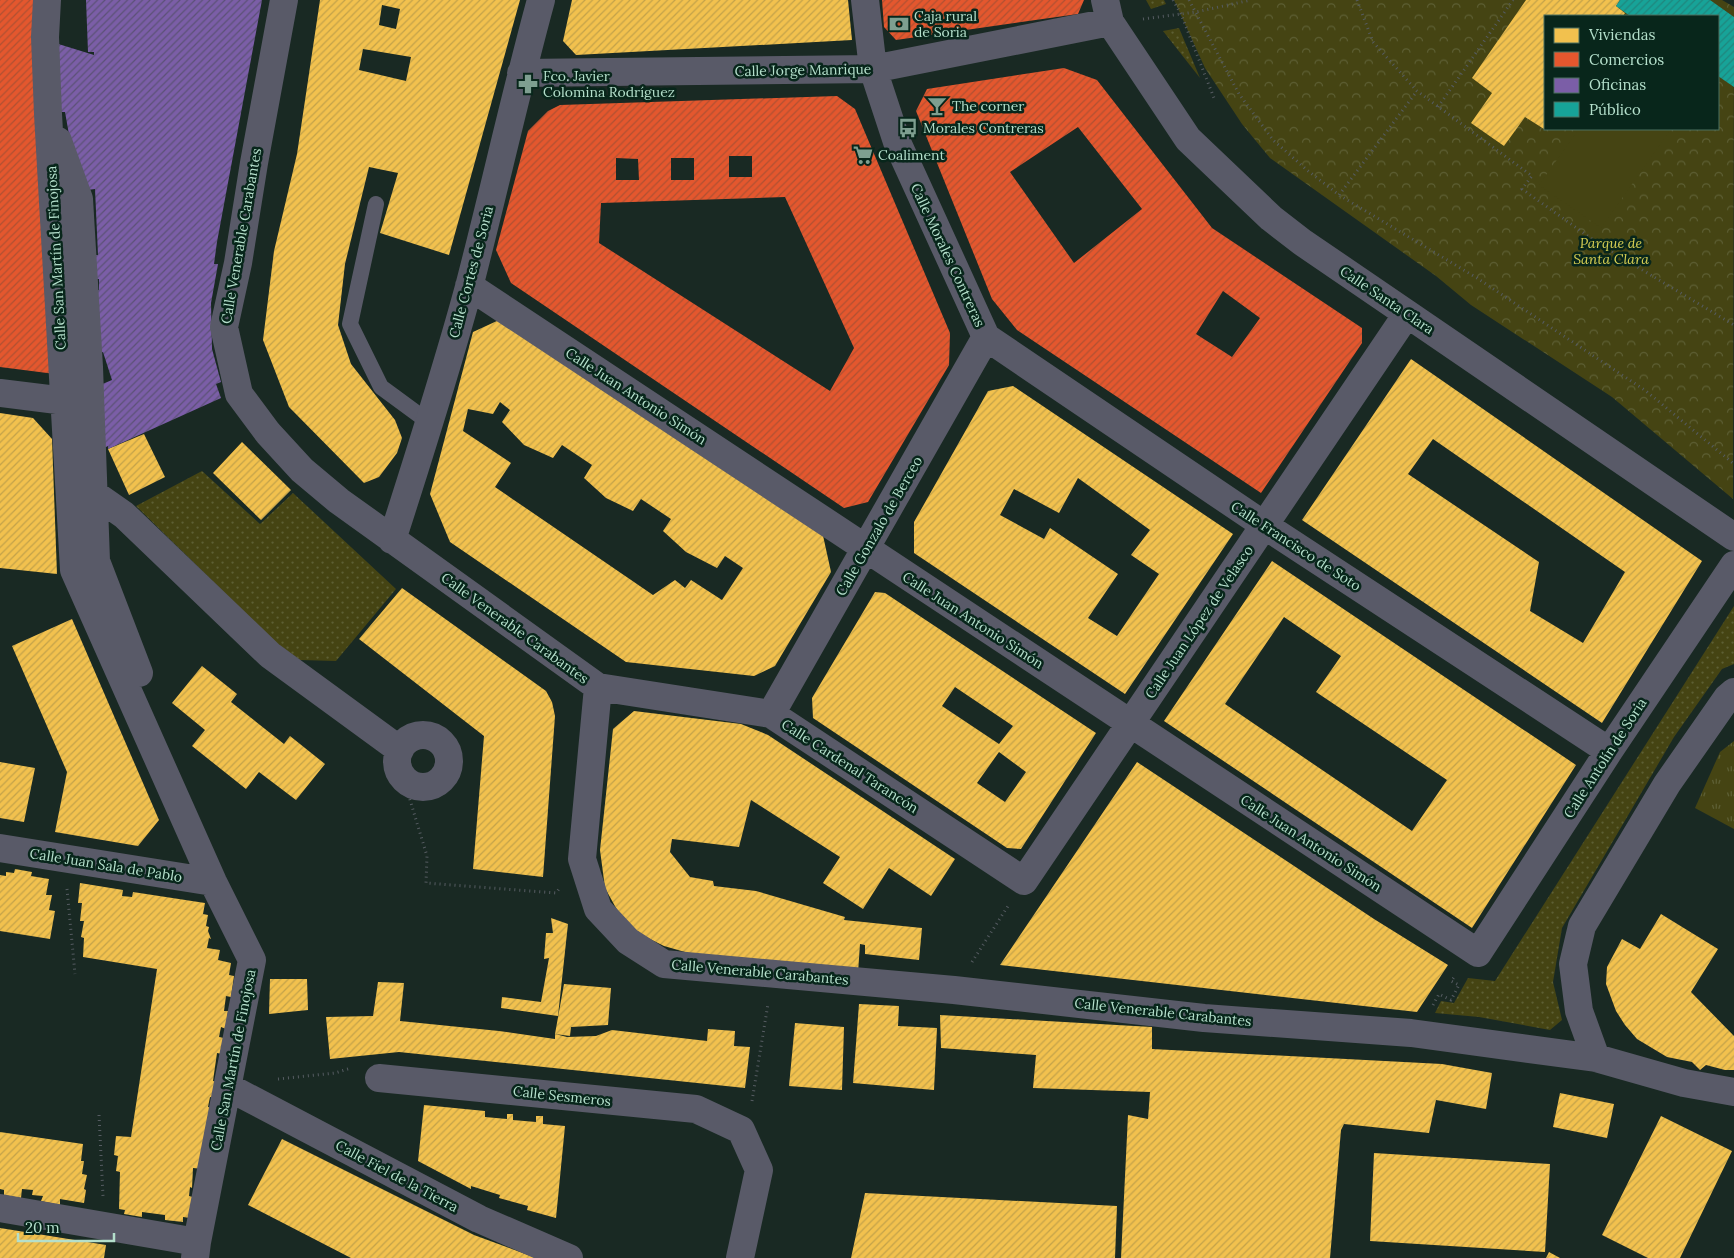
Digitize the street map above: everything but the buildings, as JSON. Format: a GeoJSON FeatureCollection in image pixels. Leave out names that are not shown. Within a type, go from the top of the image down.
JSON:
{"type":"FeatureCollection","features":[{"type":"Feature","properties":{"kind":"street","name":"Calle San Martín de Finojosa"},"geometry":{"type":"LineString","coordinates":[[47,0],[45,38],[48,114],[74,570],[213,882],[252,960],[196,1250]]}},
{"type":"Feature","properties":{"kind":"street","name":"Calle Venerable Carabantes"},"geometry":{"type":"LineString","coordinates":[[284,0],[238,263],[224,327],[239,394],[268,433],[302,470],[339,501],[598,688],[582,859],[598,909],[628,940],[664,964],[954,990],[1204,1018],[1411,1033],[1596,1058],[1684,1083],[1732,1090]]}},
{"type":"Feature","properties":{"kind":"street","name":"Calle Cortes de Soria"},"geometry":{"type":"LineString","coordinates":[[392,540],[430,423],[469,286],[540,0]]}},
{"type":"Feature","properties":{"kind":"street","name":"Calle Morales Contreras"},"geometry":{"type":"LineString","coordinates":[[865,0],[873,70],[897,142],[986,337]]}},
{"type":"Feature","properties":{"kind":"street","name":"Calle Jorge Manrique"},"geometry":{"type":"LineString","coordinates":[[521,73],[873,70],[1108,11]]}},
{"type":"Feature","properties":{"kind":"street","name":"Calle Santa Clara"},"geometry":{"type":"LineString","coordinates":[[1108,11],[1188,139],[1271,218],[1302,242],[1734,537]]}},
{"type":"Feature","properties":{"kind":"street","name":"Calle San Martín de Finojosa"},"geometry":{"type":"LineString","coordinates":[[48,114],[79,199],[89,367],[96,561],[146,690],[147,733]]}},
{"type":"Feature","properties":{"kind":"street","name":"Calle Juan Antonio Simón"},"geometry":{"type":"LineString","coordinates":[[469,286],[1131,724],[1469,960]]}},
{"type":"Feature","properties":{"kind":"street","name":"Calle Juan López de Velasco"},"geometry":{"type":"LineString","coordinates":[[1024,881],[1407,314]]}},
{"type":"Feature","properties":{"kind":"street","name":"Calle Francisco de Soto"},"geometry":{"type":"LineString","coordinates":[[986,337],[1264,525],[1609,751]]}},
{"type":"Feature","properties":{"kind":"street","name":"Calle Gonzalo de Berceo"},"geometry":{"type":"LineString","coordinates":[[771,714],[986,337]]}},
{"type":"Feature","properties":{"kind":"street"},"geometry":{"type":"LineString","coordinates":[[0,393],[65,401],[89,367]]}},
{"type":"Feature","properties":{"kind":"street"},"geometry":{"type":"LineString","coordinates":[[94,494],[124,515],[270,655],[400,750]]}},
{"type":"Feature","properties":{"kind":"street","name":"Calle Antolín de Soria"},"geometry":{"type":"LineString","coordinates":[[1469,960],[1734,565]]}},
{"type":"Feature","properties":{"kind":"street","name":"Calle Cardenal Tarancón"},"geometry":{"type":"LineString","coordinates":[[598,688],[771,714],[1024,881]]}},
{"type":"Feature","properties":{"kind":"street"},"geometry":{"type":"LineString","coordinates":[[1596,1058],[1579,1011],[1573,964],[1582,926],[1667,784],[1732,695]]}},
{"type":"Feature","properties":{"kind":"street"},"geometry":{"type":"LineString","coordinates":[[420,735],[437,739],[448,753],[449,761],[443,778],[428,786],[419,786],[411,784],[404,778],[397,765],[400,750],[405,742],[420,735]]}},
{"type":"Feature","properties":{"kind":"street","name":"Calle Juan Sala de Pablo"},"geometry":{"type":"LineString","coordinates":[[0,848],[213,882]]}},
{"type":"Feature","properties":{"kind":"street","name":"Calle Sesmeros"},"geometry":{"type":"LineString","coordinates":[[379,1078],[696,1109],[741,1130],[759,1170],[746,1239],[740,1258]]}},
{"type":"Feature","properties":{"kind":"street","name":"Calle Fiel de la Tierra"},"geometry":{"type":"LineString","coordinates":[[228,1087],[479,1219],[569,1258]]}},
{"type":"Feature","properties":{"kind":"street"},"geometry":{"type":"LineString","coordinates":[[0,1208],[105,1226],[196,1250]]}},
{"type":"Feature","properties":{"kind":"lane"},"geometry":{"type":"LineString","coordinates":[[376,204],[350,324],[381,387],[430,423]]}},
{"type":"Feature","properties":{"kind":"path"},"geometry":{"type":"LineString","coordinates":[[1173,0],[1181,14],[1214,98]]}},
{"type":"Feature","properties":{"kind":"path"},"geometry":{"type":"LineString","coordinates":[[1189,0],[1239,94],[1273,140],[1339,195],[1477,278],[1646,391],[1734,464]]}},
{"type":"Feature","properties":{"kind":"path"},"geometry":{"type":"LineString","coordinates":[[1181,14],[1251,0]]}},
{"type":"Feature","properties":{"kind":"path"},"geometry":{"type":"LineString","coordinates":[[1357,0],[1373,42],[1417,91],[1532,176],[1522,189],[1599,244],[1734,325]]}},
{"type":"Feature","properties":{"kind":"path"},"geometry":{"type":"LineString","coordinates":[[1438,107],[1512,0]]}},
{"type":"Feature","properties":{"kind":"path"},"geometry":{"type":"LineString","coordinates":[[1339,195],[1417,91]]}},
{"type":"Feature","properties":{"kind":"path"},"geometry":{"type":"LineString","coordinates":[[404,778],[426,856],[426,882],[556,893]]}},
{"type":"Feature","properties":{"kind":"path"},"geometry":{"type":"LineString","coordinates":[[64,858],[75,974]]}},
{"type":"Feature","properties":{"kind":"path"},"geometry":{"type":"LineString","coordinates":[[954,990],[1024,881]]}},
{"type":"Feature","properties":{"kind":"path"},"geometry":{"type":"LineString","coordinates":[[1429,1010],[1439,994],[1451,1000],[1459,985],[1451,981],[1469,960]]}},
{"type":"Feature","properties":{"kind":"path"},"geometry":{"type":"LineString","coordinates":[[753,1096],[769,996]]}},
{"type":"Feature","properties":{"kind":"path"},"geometry":{"type":"LineString","coordinates":[[283,1078],[335,1073]]}},
{"type":"Feature","properties":{"kind":"path"},"geometry":{"type":"LineString","coordinates":[[99,1115],[105,1226]]}},
{"type":"Feature","properties":{"kind":"green space"},"geometry":{"type":"Polygon","coordinates":[[[1146,0],[1164,0],[1166,4],[1151,9],[1146,0]]]}},
{"type":"Feature","properties":{"kind":"green space","name":"Parque de Santa Clara"},"geometry":{"type":"Polygon","coordinates":[[[1174,0],[1722,0],[1734,7],[1733,499],[1612,397],[1471,305],[1436,276],[1270,158],[1242,124],[1205,68],[1174,0]]]}},
{"type":"Feature","properties":{"kind":"green space"},"geometry":{"type":"Polygon","coordinates":[[[1179,28],[1200,78],[1163,31],[1179,28]]]}},
{"type":"Feature","properties":{"kind":"green space"},"geometry":{"type":"Polygon","coordinates":[[[1578,130],[1670,130],[1601,228],[1539,185],[1578,130]]]}},
{"type":"Feature","properties":{"kind":"green space"},"geometry":{"type":"Polygon","coordinates":[[[202,471],[260,524],[293,493],[396,589],[336,661],[300,660],[275,642],[136,506],[202,471]]]}},
{"type":"Feature","properties":{"kind":"green space"},"geometry":{"type":"Polygon","coordinates":[[[1734,606],[1734,664],[1722,669],[1674,737],[1562,928],[1553,982],[1562,1020],[1550,1030],[1479,1017],[1435,1013],[1441,1001],[1454,1003],[1468,978],[1495,981],[1734,606]]]}},
{"type":"Feature","properties":{"kind":"green space"},"geometry":{"type":"Polygon","coordinates":[[[1734,741],[1734,829],[1695,808],[1720,752],[1734,741]]]}},
{"type":"Feature","properties":{"kind":"place","name":"Caja rural de Soria"},"geometry":{"type":"Point","coordinates":[899,24]}},
{"type":"Feature","properties":{"kind":"place","name":"Fco. Javier Colomina Rodríguez"},"geometry":{"type":"Point","coordinates":[528,84]}},
{"type":"Feature","properties":{"kind":"place","name":"The corner"},"geometry":{"type":"Point","coordinates":[937,106]}},
{"type":"Feature","properties":{"kind":"place","name":"Morales Contreras"},"geometry":{"type":"Point","coordinates":[908,128]}},
{"type":"Feature","properties":{"kind":"place","name":"Coaliment"},"geometry":{"type":"Point","coordinates":[863,155]}}]}
